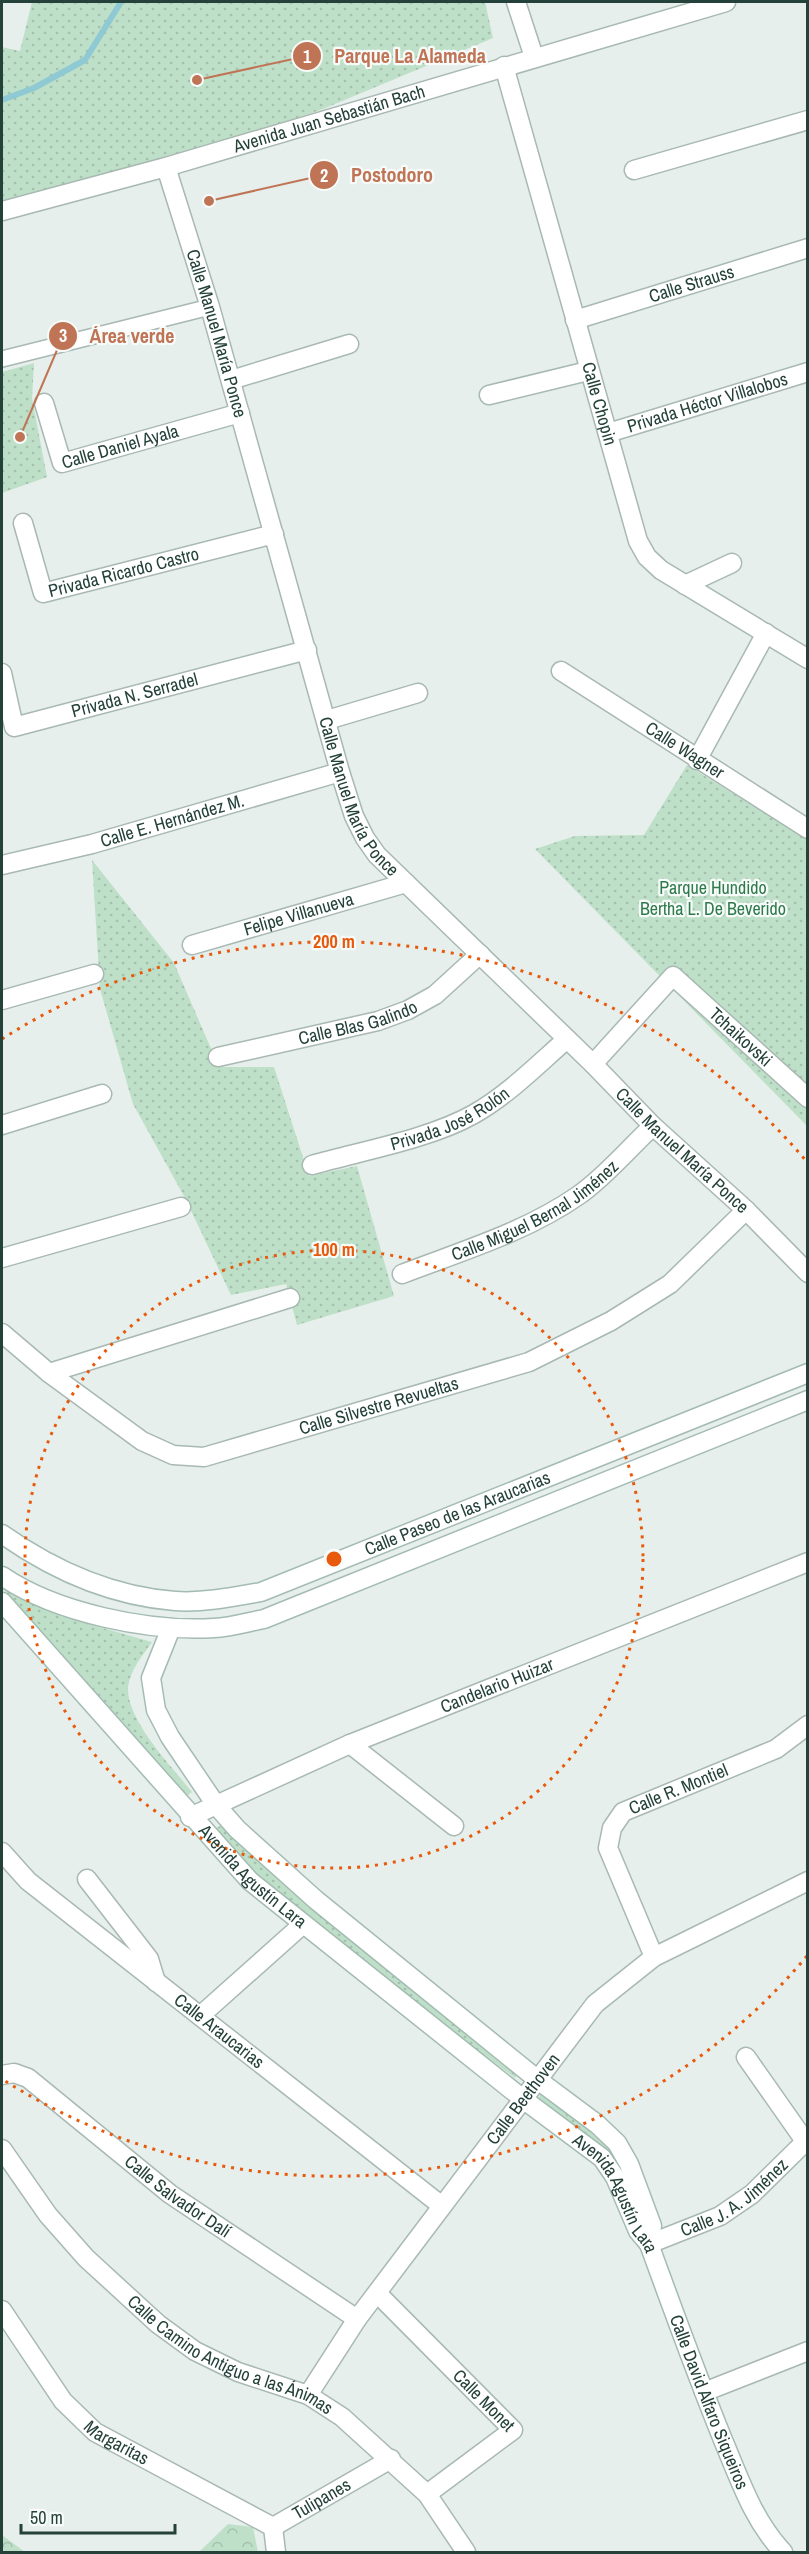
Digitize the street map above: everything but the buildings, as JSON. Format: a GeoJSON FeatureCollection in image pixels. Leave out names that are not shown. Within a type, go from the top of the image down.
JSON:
{"type":"FeatureCollection","features":[{"type":"Feature","properties":{"kind":"street"},"geometry":{"type":"LineString","coordinates":[[516,2],[534,57]]}},
{"type":"Feature","properties":{"kind":"street","name":"Avenida Juan Sebastián Bach"},"geometry":{"type":"LineString","coordinates":[[2,211],[166,167],[534,57],[689,7],[726,2]]}},
{"type":"Feature","properties":{"kind":"street","name":"Calle Chopin"},"geometry":{"type":"LineString","coordinates":[[504,66],[576,320],[588,371],[638,541],[647,557],[685,585],[807,659]]}},
{"type":"Feature","properties":{"kind":"street"},"geometry":{"type":"LineString","coordinates":[[634,170],[807,120]]}},
{"type":"Feature","properties":{"kind":"street","name":"Calle Manuel María Ponce"},"geometry":{"type":"LineString","coordinates":[[166,167],[231,380],[340,772],[365,838],[377,855],[593,1064],[653,1126],[746,1210],[807,1273]]}},
{"type":"Feature","properties":{"kind":"street","name":"Calle Strauss"},"geometry":{"type":"LineString","coordinates":[[576,320],[807,248]]}},
{"type":"Feature","properties":{"kind":"street"},"geometry":{"type":"LineString","coordinates":[[2,359],[210,307]]}},
{"type":"Feature","properties":{"kind":"street"},"geometry":{"type":"LineString","coordinates":[[231,380],[349,344]]}},
{"type":"Feature","properties":{"kind":"street"},"geometry":{"type":"LineString","coordinates":[[489,395],[588,371]]}},
{"type":"Feature","properties":{"kind":"street","name":"Privada Héctor Villalobos"},"geometry":{"type":"LineString","coordinates":[[608,433],[807,372]]}},
{"type":"Feature","properties":{"kind":"street","name":"Calle Daniel Ayala"},"geometry":{"type":"LineString","coordinates":[[44,403],[62,463],[240,413]]}},
{"type":"Feature","properties":{"kind":"street","name":"Privada Ricardo Castro"},"geometry":{"type":"LineString","coordinates":[[23,523],[43,593],[274,534]]}},
{"type":"Feature","properties":{"kind":"street"},"geometry":{"type":"LineString","coordinates":[[685,585],[732,563]]}},
{"type":"Feature","properties":{"kind":"street"},"geometry":{"type":"LineString","coordinates":[[697,759],[766,633]]}},
{"type":"Feature","properties":{"kind":"street","name":"Privada N. Serradel"},"geometry":{"type":"LineString","coordinates":[[2,673],[14,727],[307,650]]}},
{"type":"Feature","properties":{"kind":"street","name":"Calle Wagner"},"geometry":{"type":"LineString","coordinates":[[561,671],[807,829]]}},
{"type":"Feature","properties":{"kind":"street"},"geometry":{"type":"LineString","coordinates":[[327,720],[418,693]]}},
{"type":"Feature","properties":{"kind":"street","name":"Calle E. Hernández M."},"geometry":{"type":"LineString","coordinates":[[2,865],[92,844],[340,772]]}},
{"type":"Feature","properties":{"kind":"street","name":"Felipe Villanueva"},"geometry":{"type":"LineString","coordinates":[[192,945],[406,883]]}},
{"type":"Feature","properties":{"kind":"street","name":"Calle Blas Galindo"},"geometry":{"type":"LineString","coordinates":[[218,1057],[378,1021],[408,1010],[435,995],[480,954]]}},
{"type":"Feature","properties":{"kind":"street"},"geometry":{"type":"LineString","coordinates":[[2,1000],[94,974]]}},
{"type":"Feature","properties":{"kind":"street","name":"Tchaikovski"},"geometry":{"type":"LineString","coordinates":[[593,1064],[673,976],[807,1098]]}},
{"type":"Feature","properties":{"kind":"street","name":"Privada José Rolón"},"geometry":{"type":"LineString","coordinates":[[312,1165],[439,1129],[472,1115],[506,1093],[567,1039]]}},
{"type":"Feature","properties":{"kind":"street"},"geometry":{"type":"LineString","coordinates":[[2,1125],[102,1094]]}},
{"type":"Feature","properties":{"kind":"street","name":"Calle Miguel Bernal Jiménez"},"geometry":{"type":"LineString","coordinates":[[402,1274],[515,1231],[550,1213],[581,1194],[653,1126]]}},
{"type":"Feature","properties":{"kind":"street"},"geometry":{"type":"LineString","coordinates":[[2,1258],[181,1207]]}},
{"type":"Feature","properties":{"kind":"street","name":"Calle Silvestre Revueltas"},"geometry":{"type":"LineString","coordinates":[[2,1333],[49,1374],[142,1441],[173,1455],[204,1457],[529,1362],[611,1322],[669,1284],[746,1210]]}},
{"type":"Feature","properties":{"kind":"street"},"geometry":{"type":"LineString","coordinates":[[49,1374],[290,1298]]}},
{"type":"Feature","properties":{"kind":"street","name":"Calle Paseo de las Araucarias"},"geometry":{"type":"LineString","coordinates":[[2,1534],[26,1551],[67,1572],[124,1594],[176,1601],[219,1599],[261,1593],[807,1373]]}},
{"type":"Feature","properties":{"kind":"street","name":"Calle Paseo de las Araucarias"},"geometry":{"type":"LineString","coordinates":[[2,1575],[56,1601],[114,1621],[171,1628],[216,1628],[264,1619],[369,1579],[807,1400]]}},
{"type":"Feature","properties":{"kind":"street"},"geometry":{"type":"LineString","coordinates":[[359,1553],[369,1579]]}},
{"type":"Feature","properties":{"kind":"street","name":"Candelario Huizar"},"geometry":{"type":"LineString","coordinates":[[190,1817],[350,1744],[807,1562]]}},
{"type":"Feature","properties":{"kind":"street","name":"Avenida Agustín Lara"},"geometry":{"type":"LineString","coordinates":[[2,1602],[190,1817],[250,1881],[523,2099],[602,2158],[615,2177],[638,2231],[649,2244]]}},
{"type":"Feature","properties":{"kind":"street","name":"Avenida Agustín Lara"},"geometry":{"type":"LineString","coordinates":[[171,1628],[152,1678],[156,1710],[170,1737],[216,1806],[237,1829],[316,1900],[538,2080],[597,2124],[617,2143],[629,2164],[652,2226],[649,2244]]}},
{"type":"Feature","properties":{"kind":"street","name":"Calle R. Montiel"},"geometry":{"type":"LineString","coordinates":[[654,1957],[608,1848],[612,1828],[623,1812],[776,1749],[807,1725]]}},
{"type":"Feature","properties":{"kind":"street"},"geometry":{"type":"LineString","coordinates":[[350,1744],[454,1826]]}},
{"type":"Feature","properties":{"kind":"street","name":"Calle Araucarias"},"geometry":{"type":"LineString","coordinates":[[2,1852],[28,1881],[442,2206]]}},
{"type":"Feature","properties":{"kind":"street"},"geometry":{"type":"LineString","coordinates":[[87,1879],[149,1959],[156,1982]]}},
{"type":"Feature","properties":{"kind":"street","name":"Calle Beethoven"},"geometry":{"type":"LineString","coordinates":[[308,2395],[357,2319],[595,2004],[654,1957],[807,1881]]}},
{"type":"Feature","properties":{"kind":"street"},"geometry":{"type":"LineString","coordinates":[[200,2016],[302,1924]]}},
{"type":"Feature","properties":{"kind":"street"},"geometry":{"type":"LineString","coordinates":[[746,2057],[806,2140]]}},
{"type":"Feature","properties":{"kind":"street","name":"Calle Salvador Dalí"},"geometry":{"type":"LineString","coordinates":[[2,2074],[14,2073],[28,2078],[170,2194],[357,2319]]}},
{"type":"Feature","properties":{"kind":"street","name":"Calle J. A. Jiménez"},"geometry":{"type":"LineString","coordinates":[[649,2244],[720,2216],[752,2194],[806,2140]]}},
{"type":"Feature","properties":{"kind":"street","name":"Calle Camino Antiguo a las Ánimas"},"geometry":{"type":"LineString","coordinates":[[2,2149],[56,2224],[86,2258],[158,2324],[195,2351],[238,2372],[308,2395],[342,2417],[427,2494],[466,2553]]}},
{"type":"Feature","properties":{"kind":"street","name":"Calle David Alfaro Siqueiros"},"geometry":{"type":"LineString","coordinates":[[649,2244],[704,2392],[751,2506],[768,2536],[783,2553]]}},
{"type":"Feature","properties":{"kind":"street","name":"Calle Monet"},"geometry":{"type":"LineString","coordinates":[[378,2294],[513,2430],[427,2494]]}},
{"type":"Feature","properties":{"kind":"street","name":"Margaritas"},"geometry":{"type":"LineString","coordinates":[[2,2310],[63,2401],[95,2432],[273,2527]]}},
{"type":"Feature","properties":{"kind":"street"},"geometry":{"type":"LineString","coordinates":[[704,2392],[807,2351]]}},
{"type":"Feature","properties":{"kind":"street","name":"Tulipanes"},"geometry":{"type":"LineString","coordinates":[[276,2553],[273,2527],[391,2459]]}},
{"type":"Feature","properties":{"kind":"green space"},"geometry":{"type":"Polygon","coordinates":[[[32,2],[485,2],[493,38],[323,109],[162,165],[2,208],[2,47],[20,51],[32,2]]]}},
{"type":"Feature","properties":{"kind":"green space"},"geometry":{"type":"Polygon","coordinates":[[[34,363],[32,398],[47,477],[2,493],[2,372],[34,363]]]}},
{"type":"Feature","properties":{"kind":"green space","name":"Parque Hundido Bertha L. De Beverido"},"geometry":{"type":"Polygon","coordinates":[[[687,765],[807,839],[807,1126],[535,849],[575,836],[644,835],[687,765]]]}},
{"type":"Feature","properties":{"kind":"green space"},"geometry":{"type":"Polygon","coordinates":[[[92,860],[174,963],[219,1067],[274,1067],[309,1176],[357,1166],[394,1296],[297,1325],[286,1284],[231,1295],[185,1198],[133,1104],[100,989],[92,860]]]}},
{"type":"Feature","properties":{"kind":"green space"},"geometry":{"type":"Polygon","coordinates":[[[2,1588],[61,1616],[152,1642],[131,1675],[128,1687],[129,1700],[142,1728],[192,1792],[183,1799],[2,1588]]]}},
{"type":"Feature","properties":{"kind":"green space"},"geometry":{"type":"Polygon","coordinates":[[[224,1824],[299,1897],[385,1968],[522,2064],[515,2078],[397,1990],[320,1929],[246,1865],[210,1831],[224,1824]]]}},
{"type":"Feature","properties":{"kind":"green space"},"geometry":{"type":"Polygon","coordinates":[[[541,2093],[615,2147],[625,2177],[616,2179],[536,2103],[541,2093]]]}},
{"type":"Feature","properties":{"kind":"green space"},"geometry":{"type":"Polygon","coordinates":[[[228,2524],[253,2527],[258,2552],[199,2552],[228,2524]]]}},
{"type":"Feature","properties":{"kind":"green space"},"geometry":{"type":"Polygon","coordinates":[[[2,2535],[25,2552],[2,2552],[2,2535]]]}},
{"type":"Feature","properties":{"kind":"waterway"},"geometry":{"type":"LineString","coordinates":[[2,100],[34,88],[85,60],[121,2]]}},
{"type":"Feature","properties":{"kind":"place","name":"Parque La Alameda"},"geometry":{"type":"Point","coordinates":[197,80]}},
{"type":"Feature","properties":{"kind":"place","name":"Postodoro"},"geometry":{"type":"Point","coordinates":[209,201]}},
{"type":"Feature","properties":{"kind":"place","name":"Área verde"},"geometry":{"type":"Point","coordinates":[20,437]}}]}
